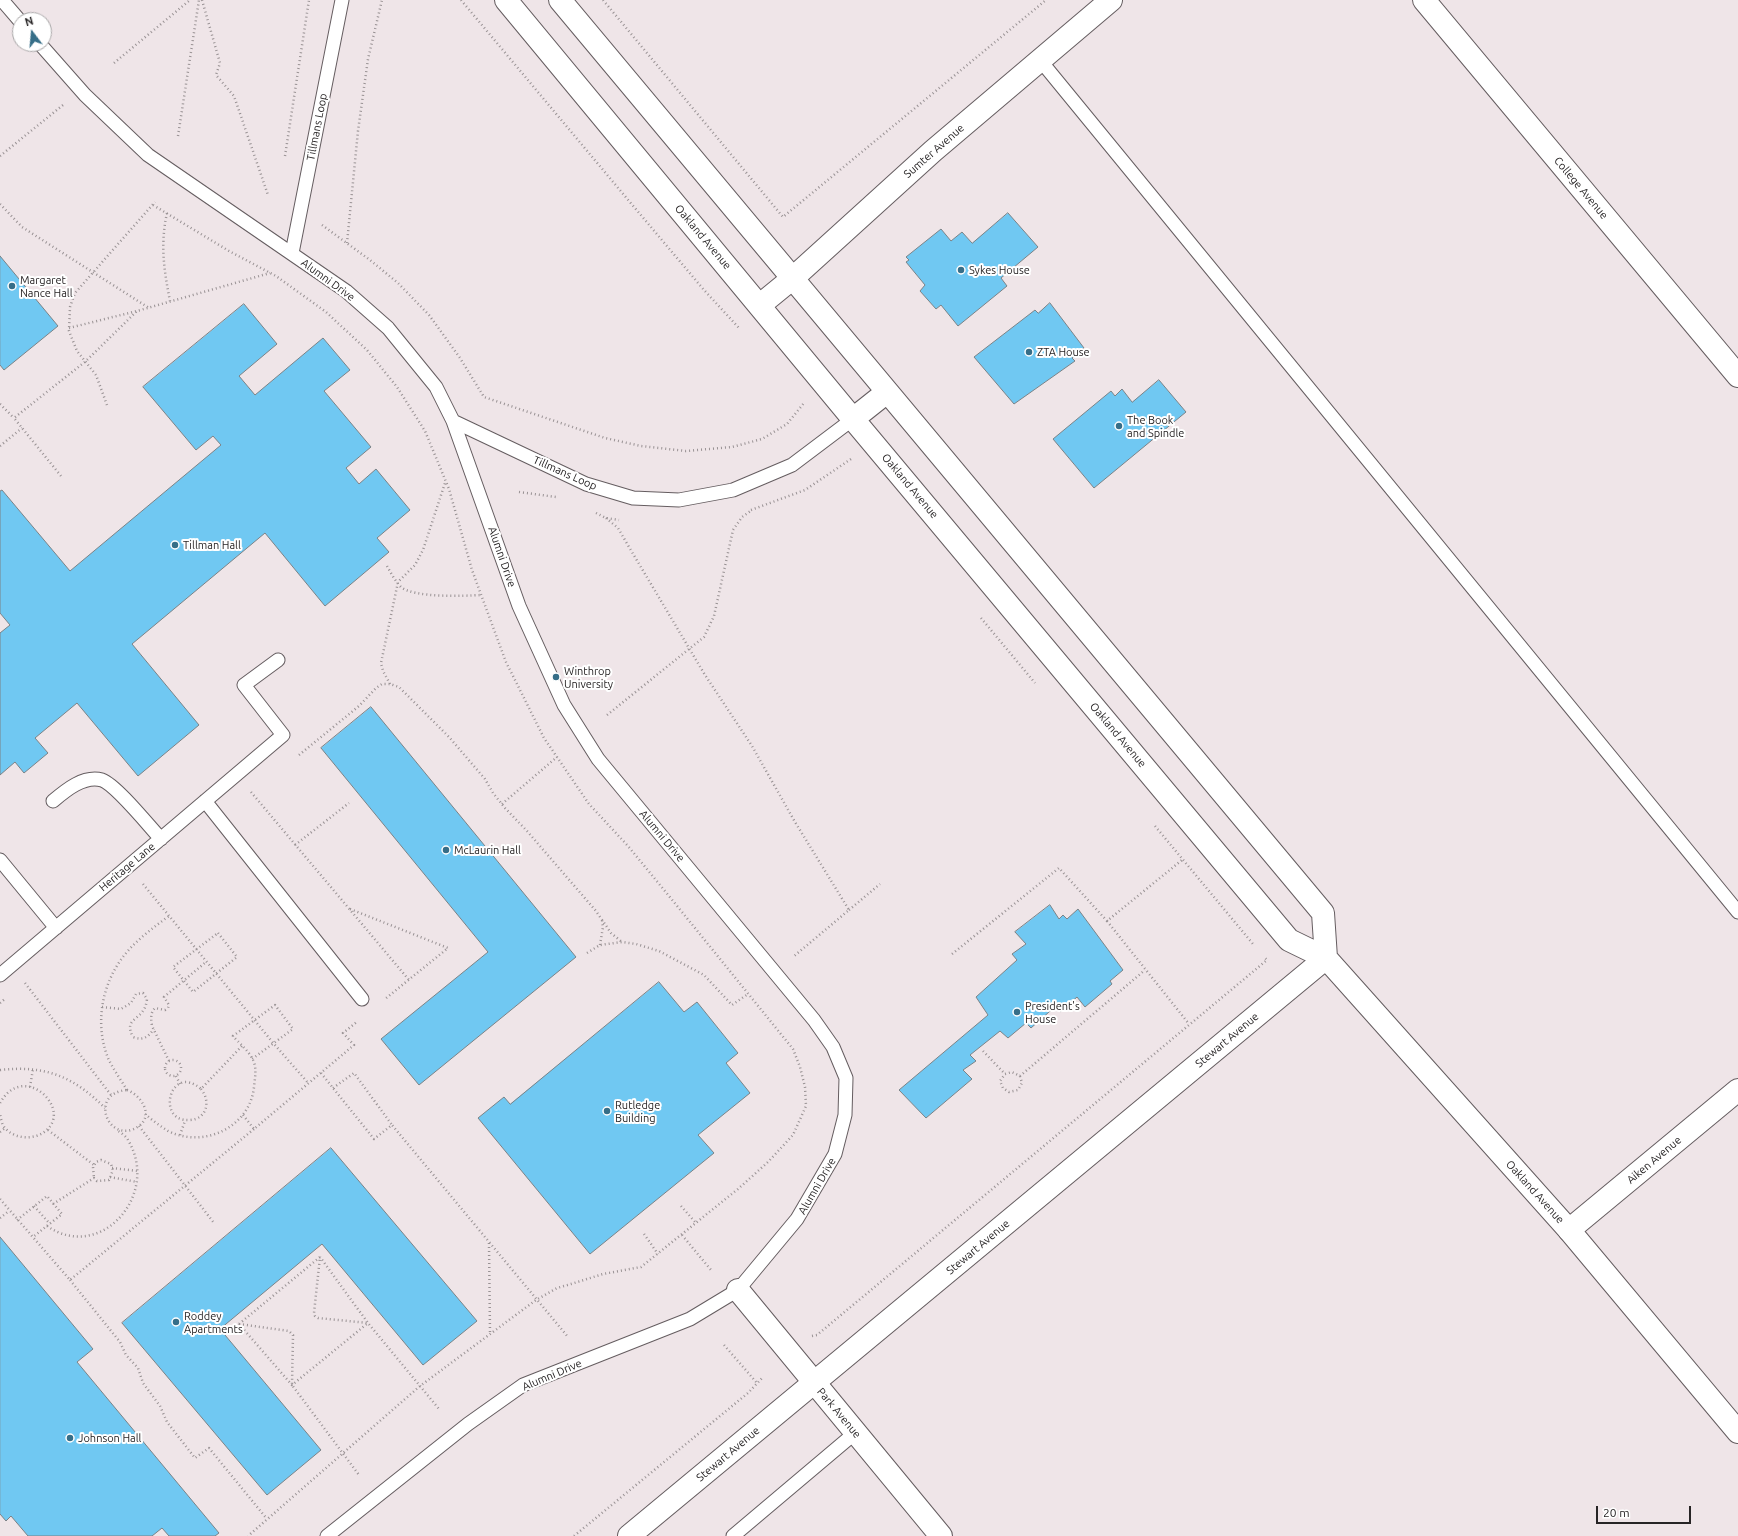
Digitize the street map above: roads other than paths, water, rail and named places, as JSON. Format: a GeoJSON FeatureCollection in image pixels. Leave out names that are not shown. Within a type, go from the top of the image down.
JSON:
{"type":"FeatureCollection","features":[{"type":"Feature","properties":{"kind":"main road","name":"Oakland Avenue"},"geometry":{"type":"LineString","coordinates":[[506,0],[853,419],[1289,940],[1326,958],[1569,1230],[1738,1432]]}},
{"type":"Feature","properties":{"kind":"main road"},"geometry":{"type":"LineString","coordinates":[[560,0],[1323,913],[1326,958]]}},
{"type":"Feature","properties":{"kind":"main road","name":"Sumter Avenue"},"geometry":{"type":"LineString","coordinates":[[760,305],[793,278],[933,150],[1111,0]]}},
{"type":"Feature","properties":{"kind":"main road","name":"College Avenue"},"geometry":{"type":"LineString","coordinates":[[1424,0],[1738,376]]}},
{"type":"Feature","properties":{"kind":"main road"},"geometry":{"type":"LineString","coordinates":[[853,419],[887,392]]}},
{"type":"Feature","properties":{"kind":"main road","name":"Stewart Avenue"},"geometry":{"type":"LineString","coordinates":[[629,1536],[1326,958]]}},
{"type":"Feature","properties":{"kind":"main road","name":"Aiken Avenue"},"geometry":{"type":"LineString","coordinates":[[1569,1230],[1738,1090]]}},
{"type":"Feature","properties":{"kind":"main road","name":"Park Avenue"},"geometry":{"type":"LineString","coordinates":[[738,1290],[941,1536]]}},
{"type":"Feature","properties":{"kind":"lane"},"geometry":{"type":"LineString","coordinates":[[2,0],[12,12]]}},
{"type":"Feature","properties":{"kind":"lane","name":"Tillmans Loop"},"geometry":{"type":"LineString","coordinates":[[292,253],[342,0]]}},
{"type":"Feature","properties":{"kind":"lane","name":"Alumni Drive"},"geometry":{"type":"LineString","coordinates":[[47,52],[85,95],[148,155],[346,291],[388,328],[436,387],[453,421],[519,606],[564,705],[598,759],[814,1020],[833,1047],[846,1078],[845,1115],[835,1154],[797,1219],[738,1290],[690,1319],[523,1385],[468,1424],[327,1536]]}},
{"type":"Feature","properties":{"kind":"lane"},"geometry":{"type":"LineString","coordinates":[[1040,60],[1738,912]]}},
{"type":"Feature","properties":{"kind":"lane","name":"Tillmans Loop"},"geometry":{"type":"LineString","coordinates":[[453,421],[586,484],[633,498],[679,500],[733,490],[792,465],[853,419]]}},
{"type":"Feature","properties":{"kind":"lane","name":"Heritage Lane"},"geometry":{"type":"LineString","coordinates":[[0,975],[283,735],[244,685],[278,660]]}},
{"type":"Feature","properties":{"kind":"lane"},"geometry":{"type":"LineString","coordinates":[[53,801],[70,787],[88,780],[102,780],[120,793],[161,838]]}},
{"type":"Feature","properties":{"kind":"lane"},"geometry":{"type":"LineString","coordinates":[[205,801],[362,999]]}},
{"type":"Feature","properties":{"kind":"lane"},"geometry":{"type":"LineString","coordinates":[[0,860],[56,928]]}},
{"type":"Feature","properties":{"kind":"lane"},"geometry":{"type":"LineString","coordinates":[[733,1536],[855,1433]]}},
{"type":"Feature","properties":{"kind":"place","name":"Sykes House"},"geometry":{"type":"Point","coordinates":[961,270]}},
{"type":"Feature","properties":{"kind":"place","name":"Margaret Nance Hall"},"geometry":{"type":"Point","coordinates":[12,286]}},
{"type":"Feature","properties":{"kind":"place","name":"ZTA House"},"geometry":{"type":"Point","coordinates":[1029,352]}},
{"type":"Feature","properties":{"kind":"place","name":"The Book and Spindle"},"geometry":{"type":"Point","coordinates":[1119,426]}},
{"type":"Feature","properties":{"kind":"place","name":"Tillman Hall"},"geometry":{"type":"Point","coordinates":[175,545]}},
{"type":"Feature","properties":{"kind":"place","name":"Winthrop University"},"geometry":{"type":"Point","coordinates":[556,677]}},
{"type":"Feature","properties":{"kind":"place","name":"McLaurin Hall"},"geometry":{"type":"Point","coordinates":[446,850]}},
{"type":"Feature","properties":{"kind":"place","name":"President's House"},"geometry":{"type":"Point","coordinates":[1017,1012]}},
{"type":"Feature","properties":{"kind":"place","name":"Rutledge Building"},"geometry":{"type":"Point","coordinates":[607,1111]}},
{"type":"Feature","properties":{"kind":"place","name":"Roddey Apartments"},"geometry":{"type":"Point","coordinates":[176,1322]}},
{"type":"Feature","properties":{"kind":"place","name":"Johnson Hall"},"geometry":{"type":"Point","coordinates":[70,1438]}}]}
